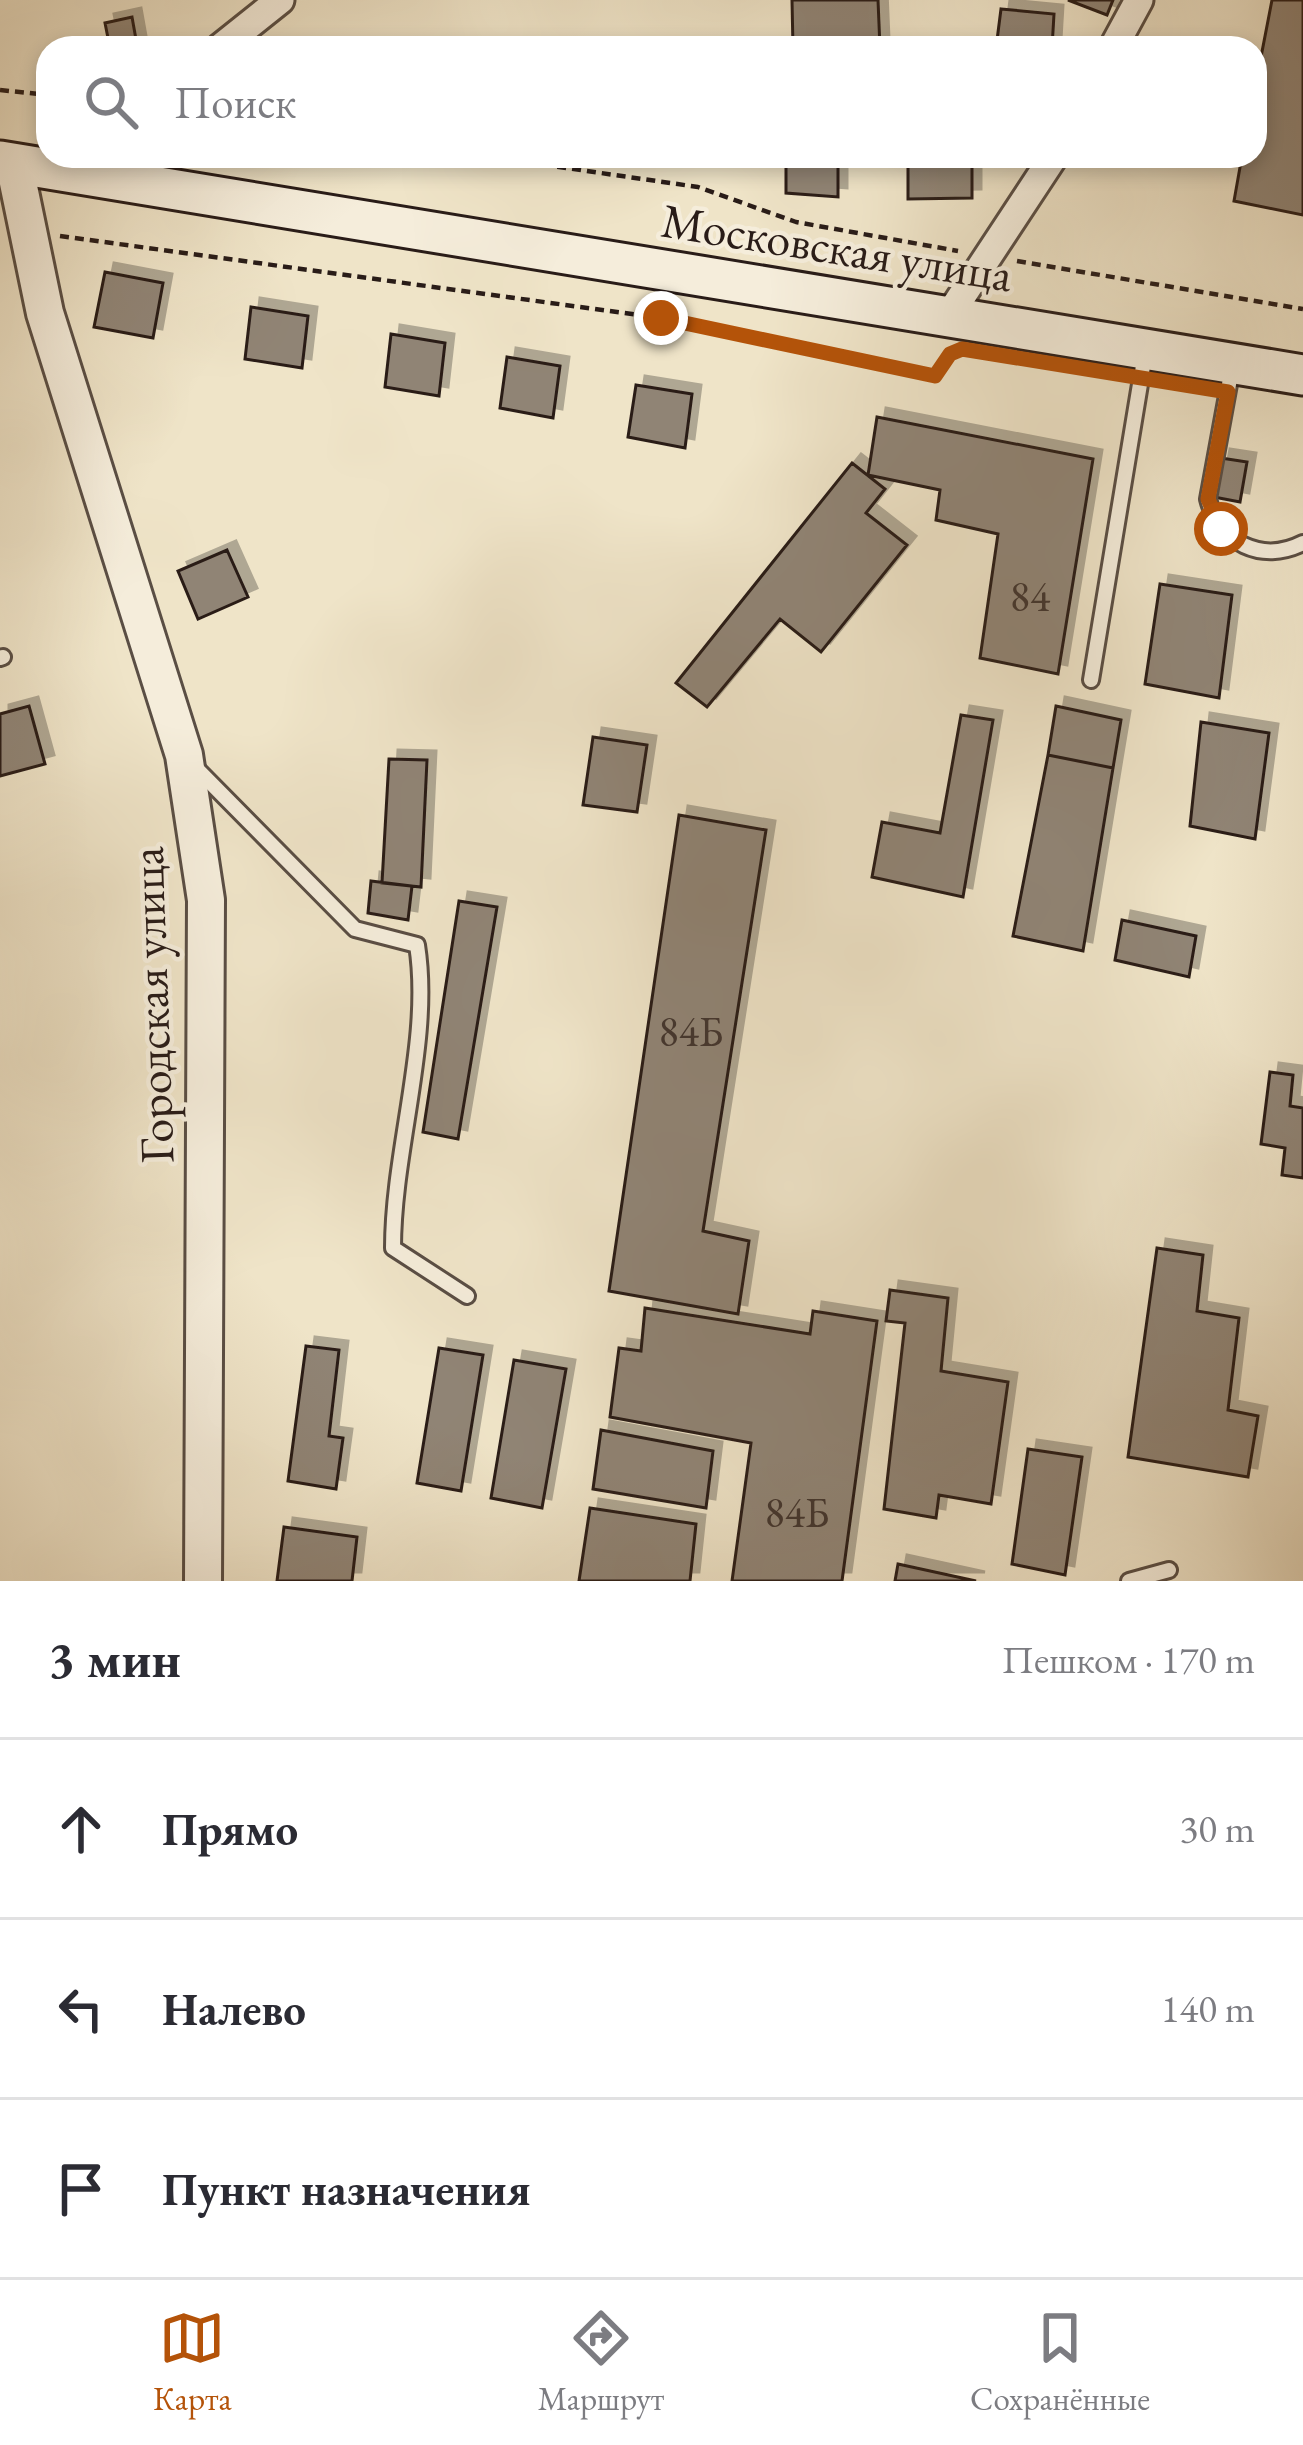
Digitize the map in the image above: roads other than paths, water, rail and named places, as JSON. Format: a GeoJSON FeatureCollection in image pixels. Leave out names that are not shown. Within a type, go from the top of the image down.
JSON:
{"type":"FeatureCollection","features":[{"type":"Feature","properties":{"kind":"main road","name":"Московская улица"},"geometry":{"type":"LineString","coordinates":[[96,168],[955,333],[1146,349],[1303,375]]}},
{"type":"Feature","properties":{"kind":"street"},"geometry":{"type":"LineString","coordinates":[[235,36],[280,0]]}},
{"type":"Feature","properties":{"kind":"street"},"geometry":{"type":"LineString","coordinates":[[1120,36],[1139,0]]}},
{"type":"Feature","properties":{"kind":"street","name":"Городская улица"},"geometry":{"type":"LineString","coordinates":[[7,162],[45,313],[184,755],[206,900],[202,1581]]}},
{"type":"Feature","properties":{"kind":"street"},"geometry":{"type":"LineString","coordinates":[[955,333],[986,256],[1046,168]]}},
{"type":"Feature","properties":{"kind":"lane"},"geometry":{"type":"LineString","coordinates":[[1091,680],[1146,349]]}},
{"type":"Feature","properties":{"kind":"lane"},"geometry":{"type":"LineString","coordinates":[[1233,363],[1208,499],[1212,514],[1244,547],[1274,553],[1303,544]]}},
{"type":"Feature","properties":{"kind":"lane"},"geometry":{"type":"LineString","coordinates":[[184,755],[355,929],[416,945],[423,983],[393,1193],[393,1248],[467,1296]]}},
{"type":"Feature","properties":{"kind":"lane"},"geometry":{"type":"LineString","coordinates":[[1129,1581],[1169,1570]]}}]}
